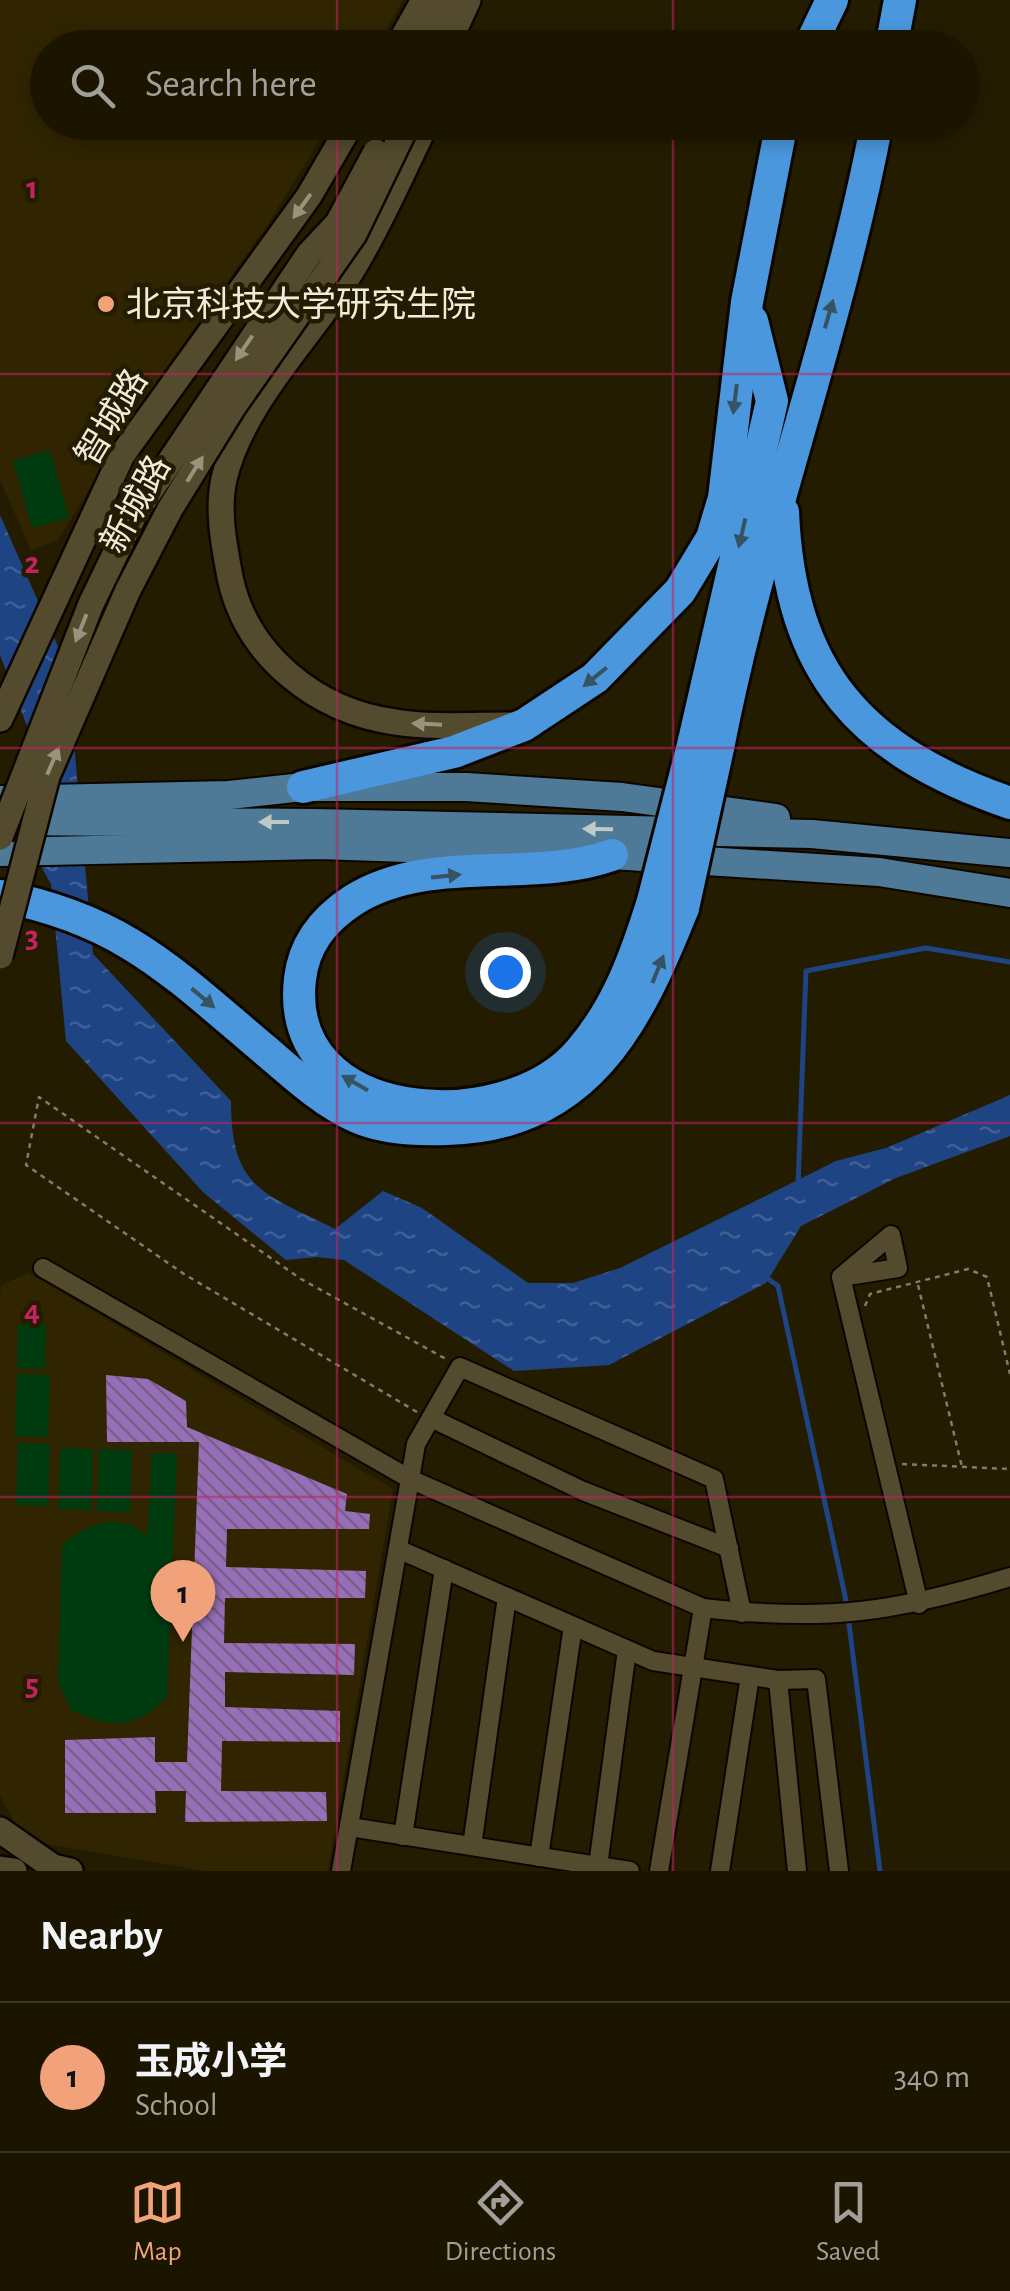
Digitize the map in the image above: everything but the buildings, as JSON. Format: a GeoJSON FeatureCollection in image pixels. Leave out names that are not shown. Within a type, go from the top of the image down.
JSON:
{"type":"FeatureCollection","features":[{"type":"Feature","properties":{"kind":"highway"},"geometry":{"type":"LineString","coordinates":[[818,30],[832,0]]}},
{"type":"Feature","properties":{"kind":"highway"},"geometry":{"type":"LineString","coordinates":[[876,30],[878,0]]}},
{"type":"Feature","properties":{"kind":"highway"},"geometry":{"type":"LineString","coordinates":[[894,30],[900,0]]}},
{"type":"Feature","properties":{"kind":"highway"},"geometry":{"type":"LineString","coordinates":[[303,787],[454,752],[524,726],[596,678],[680,591],[712,538],[724,498],[747,302],[778,140]]}},
{"type":"Feature","properties":{"kind":"highway"},"geometry":{"type":"LineString","coordinates":[[705,746],[739,640],[869,164],[872,140]]}},
{"type":"Feature","properties":{"kind":"highway"},"geometry":{"type":"LineString","coordinates":[[0,896],[74,914],[126,938],[294,1074],[357,1118],[421,1130],[484,1128],[525,1114],[584,1082],[646,998],[705,746],[772,401],[747,302]]}},
{"type":"Feature","properties":{"kind":"highway"},"geometry":{"type":"LineString","coordinates":[[782,478],[793,603],[812,653],[846,704],[886,741],[940,776],[1010,803]]}},
{"type":"Feature","properties":{"kind":"highway"},"geometry":{"type":"LineString","coordinates":[[612,855],[561,868],[400,880],[356,898],[324,922],[309,944],[298,1001],[304,1036],[324,1063],[360,1088],[400,1104],[473,1105],[508,1096],[578,1054],[607,1014],[668,905]]}},
{"type":"Feature","properties":{"kind":"main road"},"geometry":{"type":"LineString","coordinates":[[7,822],[86,798],[228,795],[303,787],[466,787],[622,797],[1004,851]]}},
{"type":"Feature","properties":{"kind":"main road"},"geometry":{"type":"LineString","coordinates":[[7,822],[812,834],[1004,851]]}},
{"type":"Feature","properties":{"kind":"main road"},"geometry":{"type":"LineString","coordinates":[[7,822],[111,851],[320,844],[612,855],[879,872],[1010,893]]}},
{"type":"Feature","properties":{"kind":"street"},"geometry":{"type":"LineString","coordinates":[[407,30],[424,0]]}},
{"type":"Feature","properties":{"kind":"street"},"geometry":{"type":"LineString","coordinates":[[433,30],[444,0]]}},
{"type":"Feature","properties":{"kind":"street"},"geometry":{"type":"LineString","coordinates":[[454,30],[468,0]]}},
{"type":"Feature","properties":{"kind":"street"},"geometry":{"type":"LineString","coordinates":[[464,30],[476,0]]}},
{"type":"Feature","properties":{"kind":"street","name":"智城路"},"geometry":{"type":"LineString","coordinates":[[0,719],[122,455],[309,196],[342,140]]}},
{"type":"Feature","properties":{"kind":"street","name":"新城路"},"geometry":{"type":"LineString","coordinates":[[7,822],[91,604],[134,515],[309,254],[338,222],[384,140]]}},
{"type":"Feature","properties":{"kind":"street","name":"新城路"},"geometry":{"type":"LineString","coordinates":[[0,956],[47,776],[128,590],[170,509],[233,406],[354,234],[399,140]]}},
{"type":"Feature","properties":{"kind":"street"},"geometry":{"type":"LineString","coordinates":[[418,140],[354,267],[272,381],[239,442],[224,477],[220,513],[226,560],[236,608],[264,653],[342,709],[395,722],[524,726]]}},
{"type":"Feature","properties":{"kind":"street"},"geometry":{"type":"LineString","coordinates":[[43,1268],[410,1479],[703,1608],[811,1616],[871,1612],[920,1604],[1010,1577]]}},
{"type":"Feature","properties":{"kind":"street"},"geometry":{"type":"LineString","coordinates":[[841,1276],[920,1604]]}},
{"type":"Feature","properties":{"kind":"street"},"geometry":{"type":"LineString","coordinates":[[342,1871],[416,1444],[460,1368],[714,1480],[742,1613]]}},
{"type":"Feature","properties":{"kind":"street"},"geometry":{"type":"LineString","coordinates":[[431,1418],[583,1490],[728,1548]]}},
{"type":"Feature","properties":{"kind":"street"},"geometry":{"type":"LineString","coordinates":[[400,1550],[653,1662],[778,1680],[816,1680],[839,1871]]}},
{"type":"Feature","properties":{"kind":"street"},"geometry":{"type":"LineString","coordinates":[[403,1836],[444,1569]]}},
{"type":"Feature","properties":{"kind":"street"},"geometry":{"type":"LineString","coordinates":[[472,1846],[508,1597]]}},
{"type":"Feature","properties":{"kind":"street"},"geometry":{"type":"LineString","coordinates":[[659,1871],[703,1608]]}},
{"type":"Feature","properties":{"kind":"street"},"geometry":{"type":"LineString","coordinates":[[539,1857],[574,1626]]}},
{"type":"Feature","properties":{"kind":"street"},"geometry":{"type":"LineString","coordinates":[[598,1866],[627,1650]]}},
{"type":"Feature","properties":{"kind":"street"},"geometry":{"type":"LineString","coordinates":[[720,1871],[750,1676]]}},
{"type":"Feature","properties":{"kind":"street"},"geometry":{"type":"LineString","coordinates":[[778,1680],[797,1871]]}},
{"type":"Feature","properties":{"kind":"street"},"geometry":{"type":"LineString","coordinates":[[350,1827],[630,1871]]}},
{"type":"Feature","properties":{"kind":"street"},"geometry":{"type":"LineString","coordinates":[[0,1830],[53,1867],[70,1871]]}},
{"type":"Feature","properties":{"kind":"street"},"geometry":{"type":"LineString","coordinates":[[0,1870],[14,1871]]}},
{"type":"Feature","properties":{"kind":"path"},"geometry":{"type":"LineString","coordinates":[[431,1418],[399,1404],[267,1326],[26,1165],[39,1097],[302,1278],[460,1368]]}},
{"type":"Feature","properties":{"kind":"path"},"geometry":{"type":"LineString","coordinates":[[860,1315],[870,1294],[968,1270],[987,1277],[1010,1374]]}},
{"type":"Feature","properties":{"kind":"path"},"geometry":{"type":"LineString","coordinates":[[918,1284],[962,1468]]}},
{"type":"Feature","properties":{"kind":"path"},"geometry":{"type":"LineString","coordinates":[[896,1464],[1010,1469]]}},
{"type":"Feature","properties":{"kind":"shaded area","name":"北京科技大学研究生院"},"geometry":{"type":"Polygon","coordinates":[[[0,0],[403,0],[386,30],[30,30],[30,140],[320,140],[268,224],[155,384],[58,540],[31,550],[0,480],[0,0]]]}},
{"type":"Feature","properties":{"kind":"shaded area"},"geometry":{"type":"Polygon","coordinates":[[[29,1273],[393,1489],[328,1871],[206,1871],[47,1844],[15,1823],[0,1796],[0,1296],[1,1285],[29,1273]]]}},
{"type":"Feature","properties":{"kind":"green space"},"geometry":{"type":"Polygon","coordinates":[[[50,450],[69,518],[32,528],[13,461],[50,450]]]}},
{"type":"Feature","properties":{"kind":"green space"},"geometry":{"type":"Polygon","coordinates":[[[18,1324],[46,1325],[45,1369],[17,1368],[18,1324]]]}},
{"type":"Feature","properties":{"kind":"green space"},"geometry":{"type":"Polygon","coordinates":[[[17,1374],[50,1375],[48,1437],[15,1436],[17,1374]]]}},
{"type":"Feature","properties":{"kind":"green space"},"geometry":{"type":"Polygon","coordinates":[[[18,1443],[50,1444],[48,1506],[16,1505],[18,1443]]]}},
{"type":"Feature","properties":{"kind":"green space"},"geometry":{"type":"Polygon","coordinates":[[[60,1448],[93,1449],[91,1510],[58,1509],[60,1448]]]}},
{"type":"Feature","properties":{"kind":"green space"},"geometry":{"type":"Polygon","coordinates":[[[99,1449],[132,1450],[130,1512],[97,1511],[99,1449]]]}},
{"type":"Feature","properties":{"kind":"green space"},"geometry":{"type":"Polygon","coordinates":[[[152,1453],[177,1454],[167,1697],[133,1721],[99,1721],[71,1710],[58,1682],[62,1545],[105,1523],[126,1524],[147,1536],[152,1453]]]}},
{"type":"Feature","properties":{"kind":"water"},"geometry":{"type":"Polygon","coordinates":[[[0,515],[67,667],[93,954],[231,1101],[237,1153],[256,1185],[271,1196],[335,1229],[383,1191],[422,1208],[528,1283],[573,1283],[620,1268],[836,1161],[886,1148],[1010,1095],[1010,1136],[896,1178],[801,1226],[766,1283],[609,1365],[514,1371],[344,1260],[286,1260],[203,1192],[66,1041],[51,884],[42,868],[27,726],[0,655],[0,515]]]}},
{"type":"Feature","properties":{"kind":"waterway"},"geometry":{"type":"LineString","coordinates":[[798,1186],[806,971],[926,948],[1010,962]]}},
{"type":"Feature","properties":{"kind":"waterway"},"geometry":{"type":"LineString","coordinates":[[764,1276],[778,1286],[847,1605]]}},
{"type":"Feature","properties":{"kind":"waterway"},"geometry":{"type":"LineString","coordinates":[[848,1616],[880,1871]]}},
{"type":"Feature","properties":{"kind":"place","name":"北京科技大学研究生院"},"geometry":{"type":"Point","coordinates":[106,304]}},
{"type":"Feature","properties":{"kind":"place","name":"玉成小学"},"geometry":{"type":"Point","coordinates":[183,1642]}}]}
